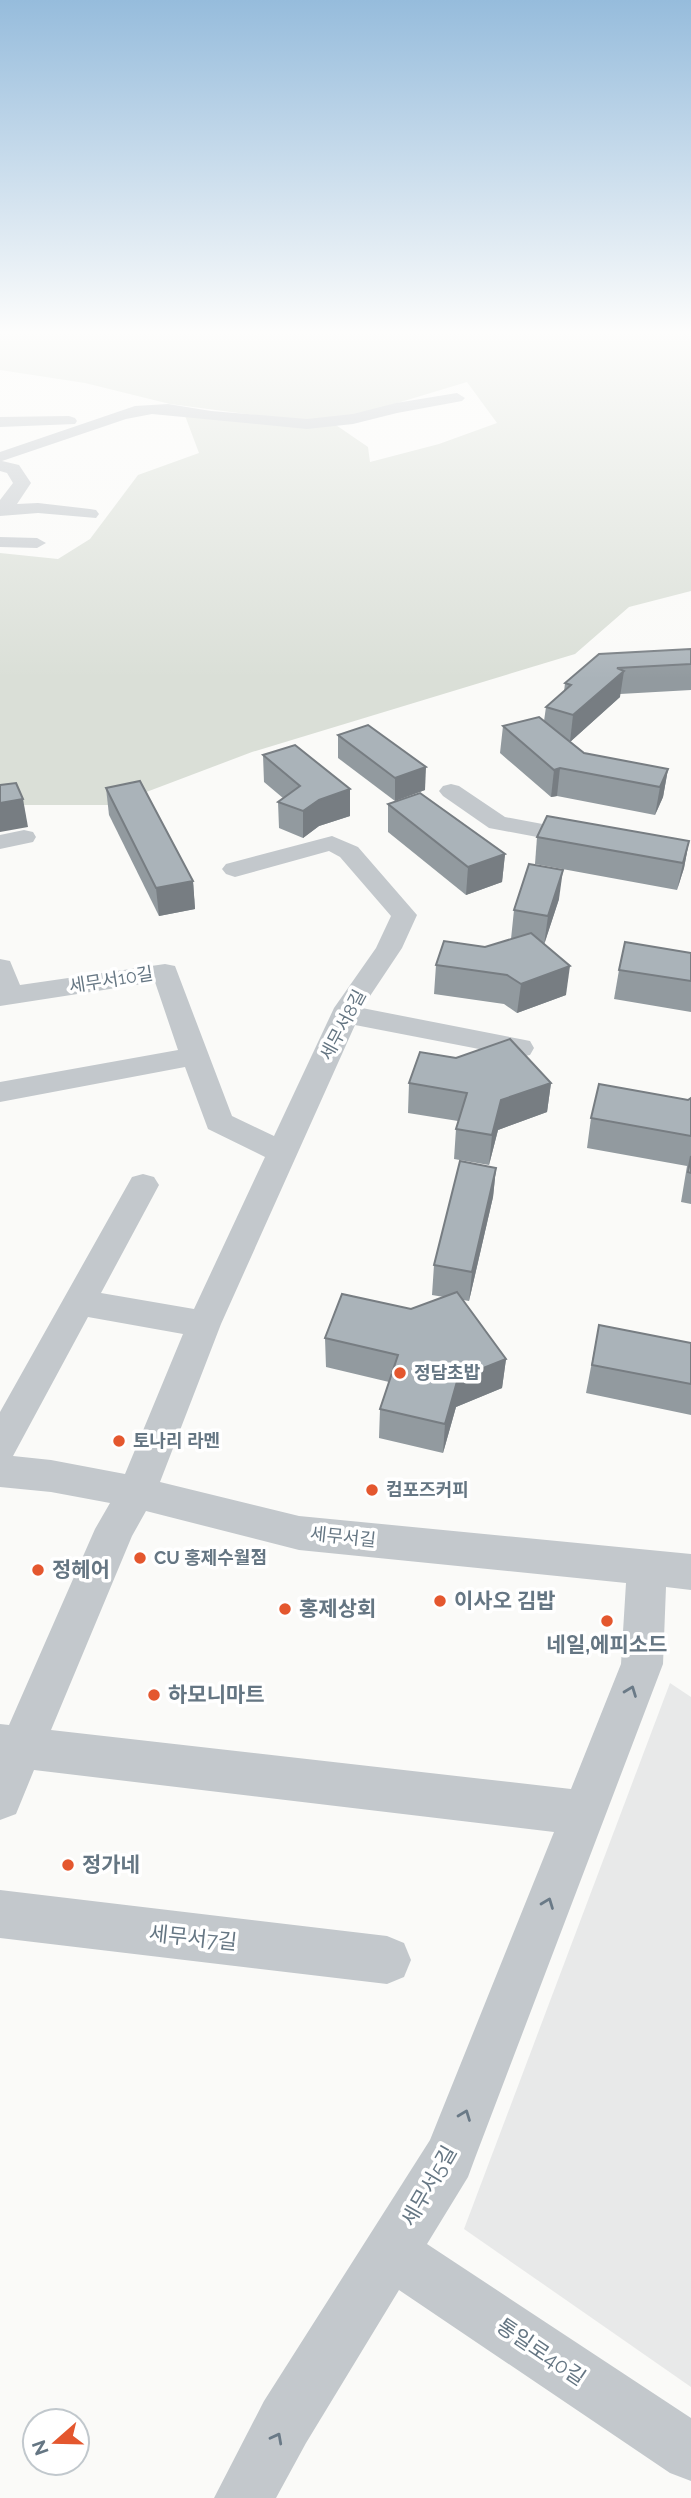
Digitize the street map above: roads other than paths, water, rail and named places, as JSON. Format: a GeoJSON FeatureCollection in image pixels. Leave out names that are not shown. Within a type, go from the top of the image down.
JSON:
{"type":"FeatureCollection","features":[{"type":"Feature","properties":{"kind":"street"},"geometry":{"type":"LineString","coordinates":[[0,457],[30,447]]}},
{"type":"Feature","properties":{"kind":"street"},"geometry":{"type":"LineString","coordinates":[[0,466],[13,469],[23,483],[4,511],[38,508],[90,514]]}},
{"type":"Feature","properties":{"kind":"street"},"geometry":{"type":"LineString","coordinates":[[0,542],[37,543]]}},
{"type":"Feature","properties":{"kind":"street"},"geometry":{"type":"LineString","coordinates":[[451,791],[498,823],[614,844]]}},
{"type":"Feature","properties":{"kind":"street","name":"세무서8길"},"geometry":{"type":"LineString","coordinates":[[137,1492],[204,1324],[345,1014],[390,948],[404,915],[349,852],[332,843],[235,869]]}},
{"type":"Feature","properties":{"kind":"street","name":"세무서10길"},"geometry":{"type":"LineString","coordinates":[[0,967],[5,997],[165,972],[219,1122],[282,1152]]}},
{"type":"Feature","properties":{"kind":"street"},"geometry":{"type":"LineString","coordinates":[[345,1014],[520,1048]]}},
{"type":"Feature","properties":{"kind":"street"},"geometry":{"type":"LineString","coordinates":[[0,1092],[195,1056]]}},
{"type":"Feature","properties":{"kind":"street"},"geometry":{"type":"LineString","coordinates":[[0,1446],[143,1185]]}},
{"type":"Feature","properties":{"kind":"street"},"geometry":{"type":"LineString","coordinates":[[79,1302],[204,1324]]}},
{"type":"Feature","properties":{"kind":"street","name":"세무서길"},"geometry":{"type":"LineString","coordinates":[[0,1471],[51,1476],[137,1492],[299,1533],[669,1570]]}},
{"type":"Feature","properties":{"kind":"street"},"geometry":{"type":"LineString","coordinates":[[0,1798],[10,1747],[115,1529],[137,1492]]}},
{"type":"Feature","properties":{"kind":"street","name":"세무서5길"},"geometry":{"type":"LineString","coordinates":[[244,2498],[285,2422],[449,2158],[642,1664],[669,1570]]}},
{"type":"Feature","properties":{"kind":"street"},"geometry":{"type":"LineString","coordinates":[[10,1747],[584,1813]]}},
{"type":"Feature","properties":{"kind":"street","name":"세무서7길"},"geometry":{"type":"LineString","coordinates":[[0,1914],[387,1960]]}},
{"type":"Feature","properties":{"kind":"street","name":"통일로40길"},"geometry":{"type":"LineString","coordinates":[[391,2252],[691,2452]]}},
{"type":"Feature","properties":{"kind":"place","name":"정담초밥"},"geometry":{"type":"Point","coordinates":[400,1373]}},
{"type":"Feature","properties":{"kind":"place","name":"토나리 라멘"},"geometry":{"type":"Point","coordinates":[119,1441]}},
{"type":"Feature","properties":{"kind":"place","name":"컴포즈커피"},"geometry":{"type":"Point","coordinates":[372,1490]}},
{"type":"Feature","properties":{"kind":"place","name":"CU 홍제수월점"},"geometry":{"type":"Point","coordinates":[140,1558]}},
{"type":"Feature","properties":{"kind":"place","name":"정헤어"},"geometry":{"type":"Point","coordinates":[38,1570]}},
{"type":"Feature","properties":{"kind":"place","name":"이사오 김밥"},"geometry":{"type":"Point","coordinates":[440,1601]}},
{"type":"Feature","properties":{"kind":"place","name":"홍제상회"},"geometry":{"type":"Point","coordinates":[285,1609]}},
{"type":"Feature","properties":{"kind":"place","name":"네일,에피소드"},"geometry":{"type":"Point","coordinates":[607,1621]}},
{"type":"Feature","properties":{"kind":"place","name":"하모니마트"},"geometry":{"type":"Point","coordinates":[154,1695]}},
{"type":"Feature","properties":{"kind":"place","name":"정가네"},"geometry":{"type":"Point","coordinates":[68,1865]}}]}
